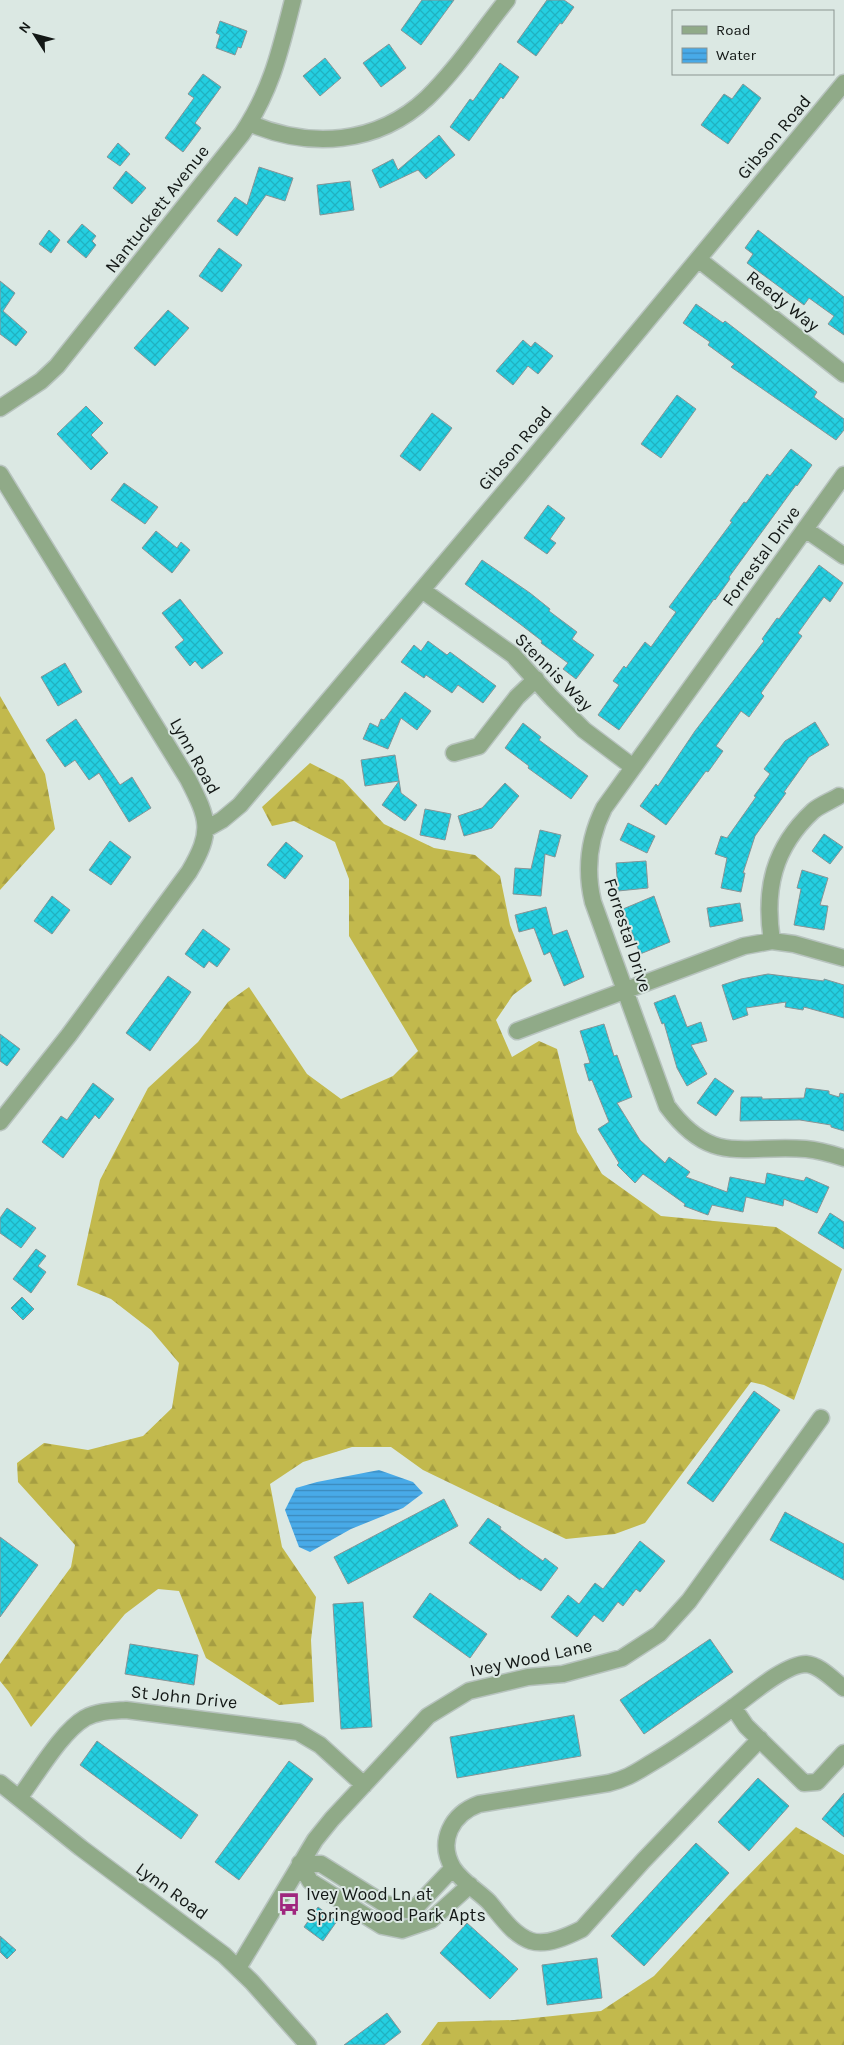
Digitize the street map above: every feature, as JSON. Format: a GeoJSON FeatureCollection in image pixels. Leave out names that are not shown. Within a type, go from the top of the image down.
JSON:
{"type":"FeatureCollection","features":[{"type":"Feature","properties":{"kind":"street","name":"Nantuckett Avenue"},"geometry":{"type":"LineString","coordinates":[[0,408],[41,381],[57,366],[249,123],[274,74],[293,0]]}},
{"type":"Feature","properties":{"kind":"street"},"geometry":{"type":"LineString","coordinates":[[249,123],[270,132],[294,138],[319,140],[362,134],[385,126],[407,114],[426,98],[441,82],[506,0]]}},
{"type":"Feature","properties":{"kind":"street","name":"Gibson Road"},"geometry":{"type":"LineString","coordinates":[[206,829],[222,820],[240,805],[422,590],[844,83]]}},
{"type":"Feature","properties":{"kind":"street","name":"Reedy Way"},"geometry":{"type":"LineString","coordinates":[[698,259],[844,374]]}},
{"type":"Feature","properties":{"kind":"street","name":"Lynn Road"},"geometry":{"type":"LineString","coordinates":[[0,474],[188,779],[204,816],[206,829]]}},
{"type":"Feature","properties":{"kind":"street","name":"Forrestal Drive"},"geometry":{"type":"LineString","coordinates":[[844,476],[612,795],[599,817],[591,841],[588,863],[588,875],[593,902],[667,1106],[685,1128],[700,1139],[733,1150],[808,1149],[844,1158]]}},
{"type":"Feature","properties":{"kind":"street"},"geometry":{"type":"LineString","coordinates":[[805,529],[844,556]]}},
{"type":"Feature","properties":{"kind":"street","name":"Stennis Way"},"geometry":{"type":"LineString","coordinates":[[422,590],[513,655],[584,730],[633,767]]}},
{"type":"Feature","properties":{"kind":"street"},"geometry":{"type":"LineString","coordinates":[[454,753],[479,746],[517,697],[536,679]]}},
{"type":"Feature","properties":{"kind":"street"},"geometry":{"type":"LineString","coordinates":[[772,941],[768,908],[770,884],[782,849],[814,810],[839,796]]}},
{"type":"Feature","properties":{"kind":"street"},"geometry":{"type":"LineString","coordinates":[[0,1122],[69,1035],[189,872],[202,848],[206,829]]}},
{"type":"Feature","properties":{"kind":"street"},"geometry":{"type":"LineString","coordinates":[[517,1031],[744,946],[772,941],[794,944],[844,958]]}},
{"type":"Feature","properties":{"kind":"street","name":"Ivey Wood Lane"},"geometry":{"type":"LineString","coordinates":[[238,1968],[300,1863],[332,1819],[428,1716],[469,1691],[528,1677],[563,1674],[622,1658],[659,1634],[689,1601],[821,1418]]}},
{"type":"Feature","properties":{"kind":"street"},"geometry":{"type":"LineString","coordinates":[[760,1739],[643,1861],[582,1929],[570,1935],[548,1942],[532,1941],[518,1934],[487,1900],[453,1868],[448,1854],[447,1840],[450,1828],[457,1816],[466,1808],[479,1804],[624,1779],[639,1772],[682,1745],[733,1707],[790,1669],[805,1664],[816,1666],[844,1688]]}},
{"type":"Feature","properties":{"kind":"street"},"geometry":{"type":"LineString","coordinates":[[733,1707],[746,1726],[804,1783],[817,1782],[844,1753]]}},
{"type":"Feature","properties":{"kind":"street","name":"St John Drive"},"geometry":{"type":"LineString","coordinates":[[19,1798],[72,1728],[85,1718],[97,1713],[111,1711],[134,1711],[298,1732],[320,1745],[364,1785]]}},
{"type":"Feature","properties":{"kind":"street","name":"Lynn Road"},"geometry":{"type":"LineString","coordinates":[[0,1783],[88,1854],[209,1943],[238,1968],[308,2045]]}},
{"type":"Feature","properties":{"kind":"street"},"geometry":{"type":"LineString","coordinates":[[300,1863],[321,1864],[383,1903],[407,1910],[418,1905],[453,1868]]}},
{"type":"Feature","properties":{"kind":"street"},"geometry":{"type":"LineString","coordinates":[[300,1863],[310,1881],[382,1926],[397,1929],[415,1927],[431,1920],[470,1885]]}},
{"type":"Feature","properties":{"kind":"green space"},"geometry":{"type":"Polygon","coordinates":[[[0,696],[45,774],[55,829],[0,890],[0,696]]]}},
{"type":"Feature","properties":{"kind":"green space"},"geometry":{"type":"Polygon","coordinates":[[[310,763],[343,780],[384,824],[434,848],[475,855],[500,876],[510,925],[532,981],[513,995],[496,1020],[512,1057],[539,1041],[557,1049],[577,1132],[602,1174],[661,1216],[776,1227],[842,1269],[794,1400],[764,1385],[751,1382],[645,1523],[615,1534],[566,1539],[423,1470],[391,1447],[352,1447],[303,1462],[270,1484],[282,1547],[316,1597],[311,1640],[314,1702],[279,1705],[206,1658],[179,1591],[158,1589],[125,1614],[31,1727],[0,1681],[0,1664],[71,1567],[75,1545],[18,1482],[17,1463],[44,1443],[88,1450],[143,1436],[172,1408],[179,1363],[151,1330],[111,1299],[77,1285],[100,1180],[148,1088],[198,1042],[228,1002],[249,987],[307,1074],[341,1099],[393,1076],[418,1051],[349,936],[349,879],[335,842],[294,821],[272,826],[262,807],[310,763]]]}},
{"type":"Feature","properties":{"kind":"green space"},"geometry":{"type":"Polygon","coordinates":[[[796,1827],[844,1855],[844,2045],[421,2045],[438,2022],[514,2020],[601,2011],[654,1976],[731,1893],[796,1827]]]}},
{"type":"Feature","properties":{"kind":"water"},"geometry":{"type":"Polygon","coordinates":[[[379,1470],[413,1482],[423,1493],[403,1508],[351,1529],[310,1552],[299,1547],[285,1510],[296,1488],[379,1470]]]}},
{"type":"Feature","properties":{"kind":"building"},"geometry":{"type":"Polygon","coordinates":[[[422,0],[454,0],[421,45],[401,30],[422,0]]]}},
{"type":"Feature","properties":{"kind":"building"},"geometry":{"type":"Polygon","coordinates":[[[547,0],[564,0],[574,7],[536,56],[517,42],[547,0]]]}},
{"type":"Feature","properties":{"kind":"building"},"geometry":{"type":"Polygon","coordinates":[[[220,21],[247,31],[241,48],[238,47],[235,55],[216,48],[220,35],[216,33],[220,21]]]}},
{"type":"Feature","properties":{"kind":"building"},"geometry":{"type":"Polygon","coordinates":[[[389,44],[406,68],[381,87],[363,63],[389,44]]]}},
{"type":"Feature","properties":{"kind":"building"},"geometry":{"type":"Polygon","coordinates":[[[325,58],[341,78],[320,96],[303,76],[325,58]]]}},
{"type":"Feature","properties":{"kind":"building"},"geometry":{"type":"Polygon","coordinates":[[[500,63],[519,77],[503,99],[501,97],[469,141],[450,127],[470,99],[473,101],[500,63]]]}},
{"type":"Feature","properties":{"kind":"building"},"geometry":{"type":"Polygon","coordinates":[[[203,74],[221,87],[195,123],[201,128],[183,152],[165,138],[194,98],[188,94],[203,74]]]}},
{"type":"Feature","properties":{"kind":"building"},"geometry":{"type":"Polygon","coordinates":[[[743,84],[761,98],[728,144],[701,125],[724,94],[732,99],[743,84]]]}},
{"type":"Feature","properties":{"kind":"building"},"geometry":{"type":"Polygon","coordinates":[[[439,135],[455,155],[426,179],[418,170],[380,188],[372,170],[393,159],[398,170],[439,135]]]}},
{"type":"Feature","properties":{"kind":"building"},"geometry":{"type":"Polygon","coordinates":[[[118,143],[130,154],[120,166],[107,157],[118,143]]]}},
{"type":"Feature","properties":{"kind":"building"},"geometry":{"type":"Polygon","coordinates":[[[259,167],[293,178],[285,201],[266,195],[237,236],[217,221],[235,197],[247,205],[259,167]]]}},
{"type":"Feature","properties":{"kind":"building"},"geometry":{"type":"Polygon","coordinates":[[[126,171],[146,188],[132,204],[113,188],[126,171]]]}},
{"type":"Feature","properties":{"kind":"building"},"geometry":{"type":"Polygon","coordinates":[[[350,181],[354,210],[320,215],[317,185],[350,181]]]}},
{"type":"Feature","properties":{"kind":"building"},"geometry":{"type":"Polygon","coordinates":[[[82,224],[96,236],[92,241],[96,245],[86,258],[67,242],[82,224]]]}},
{"type":"Feature","properties":{"kind":"building"},"geometry":{"type":"Polygon","coordinates":[[[49,230],[60,240],[51,253],[39,244],[49,230]]]}},
{"type":"Feature","properties":{"kind":"building"},"geometry":{"type":"Polygon","coordinates":[[[758,230],[844,297],[844,335],[828,324],[834,316],[809,298],[804,305],[747,263],[753,254],[745,248],[758,230]]]}},
{"type":"Feature","properties":{"kind":"building"},"geometry":{"type":"Polygon","coordinates":[[[219,248],[242,265],[222,292],[199,276],[219,248]]]}},
{"type":"Feature","properties":{"kind":"building"},"geometry":{"type":"Polygon","coordinates":[[[0,281],[15,293],[3,311],[27,332],[16,346],[0,334],[0,281]]]}},
{"type":"Feature","properties":{"kind":"building"},"geometry":{"type":"Polygon","coordinates":[[[696,304],[723,323],[725,321],[817,392],[814,397],[844,419],[844,430],[836,440],[731,367],[734,364],[708,345],[710,342],[683,323],[696,304]]]}},
{"type":"Feature","properties":{"kind":"building"},"geometry":{"type":"Polygon","coordinates":[[[168,310],[189,328],[155,366],[134,348],[168,310]]]}},
{"type":"Feature","properties":{"kind":"building"},"geometry":{"type":"Polygon","coordinates":[[[523,340],[531,347],[535,342],[553,356],[538,374],[528,366],[513,385],[496,371],[523,340]]]}},
{"type":"Feature","properties":{"kind":"building"},"geometry":{"type":"Polygon","coordinates":[[[677,395],[696,409],[661,458],[641,444],[677,395]]]}},
{"type":"Feature","properties":{"kind":"building"},"geometry":{"type":"Polygon","coordinates":[[[86,406],[103,423],[91,435],[108,453],[91,470],[57,434],[86,406]]]}},
{"type":"Feature","properties":{"kind":"building"},"geometry":{"type":"Polygon","coordinates":[[[432,413],[452,428],[420,471],[400,456],[432,413]]]}},
{"type":"Feature","properties":{"kind":"building"},"geometry":{"type":"Polygon","coordinates":[[[791,449],[812,465],[619,730],[598,715],[619,685],[613,681],[624,666],[626,668],[645,642],[651,647],[676,612],[669,607],[732,522],[730,521],[744,502],[746,503],[767,474],[770,476],[791,449]]]}},
{"type":"Feature","properties":{"kind":"building"},"geometry":{"type":"Polygon","coordinates":[[[124,483],[158,507],[145,524],[111,500],[124,483]]]}},
{"type":"Feature","properties":{"kind":"building"},"geometry":{"type":"Polygon","coordinates":[[[548,505],[565,518],[550,539],[556,543],[547,554],[524,538],[548,505]]]}},
{"type":"Feature","properties":{"kind":"building"},"geometry":{"type":"Polygon","coordinates":[[[156,531],[177,548],[181,542],[190,550],[172,573],[142,548],[156,531]]]}},
{"type":"Feature","properties":{"kind":"building"},"geometry":{"type":"Polygon","coordinates":[[[482,560],[530,593],[550,609],[549,611],[577,632],[572,639],[594,655],[576,679],[563,669],[568,663],[541,643],[542,641],[520,624],[465,584],[482,560]]]}},
{"type":"Feature","properties":{"kind":"building"},"geometry":{"type":"Polygon","coordinates":[[[819,565],[843,583],[830,602],[824,597],[798,633],[802,636],[761,693],[764,696],[749,717],[741,711],[716,746],[723,751],[666,825],[640,806],[656,784],[658,786],[695,731],[764,641],[762,639],[777,618],[779,619],[819,565]]]}},
{"type":"Feature","properties":{"kind":"building"},"geometry":{"type":"Polygon","coordinates":[[[180,599],[223,653],[202,669],[195,661],[190,666],[175,647],[184,640],[162,613],[180,599]]]}},
{"type":"Feature","properties":{"kind":"building"},"geometry":{"type":"Polygon","coordinates":[[[428,641],[447,655],[450,652],[496,686],[483,703],[458,685],[452,693],[426,675],[424,678],[401,662],[414,645],[421,651],[428,641]]]}},
{"type":"Feature","properties":{"kind":"building"},"geometry":{"type":"Polygon","coordinates":[[[65,663],[82,692],[58,706],[41,677],[65,663]]]}},
{"type":"Feature","properties":{"kind":"building"},"geometry":{"type":"Polygon","coordinates":[[[405,692],[431,711],[417,730],[401,718],[388,749],[363,739],[370,723],[378,727],[381,719],[384,720],[405,692]]]}},
{"type":"Feature","properties":{"kind":"building"},"geometry":{"type":"Polygon","coordinates":[[[76,719],[120,785],[132,777],[151,808],[129,822],[99,773],[89,780],[75,760],[65,767],[46,740],[76,719]]]}},
{"type":"Feature","properties":{"kind":"building"},"geometry":{"type":"Polygon","coordinates":[[[815,722],[829,745],[809,757],[755,836],[743,873],[745,873],[741,892],[721,888],[727,858],[715,854],[721,836],[727,838],[756,797],[754,796],[770,774],[764,769],[785,741],[815,722]]]}},
{"type":"Feature","properties":{"kind":"building"},"geometry":{"type":"Polygon","coordinates":[[[523,723],[541,737],[539,740],[588,776],[571,799],[528,768],[529,766],[505,748],[523,723]]]}},
{"type":"Feature","properties":{"kind":"building"},"geometry":{"type":"Polygon","coordinates":[[[395,755],[401,793],[417,805],[405,821],[382,805],[399,781],[365,786],[361,760],[395,755]]]}},
{"type":"Feature","properties":{"kind":"building"},"geometry":{"type":"Polygon","coordinates":[[[505,783],[519,796],[492,828],[464,836],[458,816],[482,808],[505,783]]]}},
{"type":"Feature","properties":{"kind":"building"},"geometry":{"type":"Polygon","coordinates":[[[425,809],[451,814],[445,840],[420,835],[425,809]]]}},
{"type":"Feature","properties":{"kind":"building"},"geometry":{"type":"Polygon","coordinates":[[[628,823],[655,836],[647,853],[620,840],[628,823]]]}},
{"type":"Feature","properties":{"kind":"building"},"geometry":{"type":"Polygon","coordinates":[[[540,830],[561,835],[555,857],[545,854],[541,896],[513,894],[515,868],[531,869],[540,830]]]}},
{"type":"Feature","properties":{"kind":"building"},"geometry":{"type":"Polygon","coordinates":[[[824,834],[843,847],[830,864],[812,851],[824,834]]]}},
{"type":"Feature","properties":{"kind":"building"},"geometry":{"type":"Polygon","coordinates":[[[110,841],[131,857],[111,885],[89,870],[110,841]]]}},
{"type":"Feature","properties":{"kind":"building"},"geometry":{"type":"Polygon","coordinates":[[[286,842],[303,856],[285,879],[267,865],[286,842]]]}},
{"type":"Feature","properties":{"kind":"building"},"geometry":{"type":"Polygon","coordinates":[[[646,861],[648,888],[618,891],[616,863],[646,861]]]}},
{"type":"Feature","properties":{"kind":"building"},"geometry":{"type":"Polygon","coordinates":[[[802,870],[828,878],[820,905],[828,906],[824,930],[794,925],[801,889],[797,888],[802,870]]]}},
{"type":"Feature","properties":{"kind":"building"},"geometry":{"type":"Polygon","coordinates":[[[52,896],[70,910],[52,934],[34,921],[52,896]]]}},
{"type":"Feature","properties":{"kind":"building"},"geometry":{"type":"Polygon","coordinates":[[[654,896],[670,942],[640,954],[623,909],[654,896]]]}},
{"type":"Feature","properties":{"kind":"building"},"geometry":{"type":"Polygon","coordinates":[[[740,903],[743,921],[710,927],[707,908],[740,903]]]}},
{"type":"Feature","properties":{"kind":"building"},"geometry":{"type":"Polygon","coordinates":[[[546,907],[553,935],[567,930],[584,977],[564,986],[550,952],[544,955],[534,928],[519,932],[515,915],[546,907]]]}},
{"type":"Feature","properties":{"kind":"building"},"geometry":{"type":"Polygon","coordinates":[[[203,929],[230,949],[217,967],[209,961],[204,968],[185,954],[203,929]]]}},
{"type":"Feature","properties":{"kind":"building"},"geometry":{"type":"Polygon","coordinates":[[[768,974],[824,981],[824,979],[844,985],[844,1018],[804,1007],[803,1010],[785,1007],[786,1002],[746,1008],[748,1015],[733,1020],[722,985],[768,974]]]}},
{"type":"Feature","properties":{"kind":"building"},"geometry":{"type":"Polygon","coordinates":[[[168,976],[191,992],[150,1051],[126,1033],[168,976]]]}},
{"type":"Feature","properties":{"kind":"building"},"geometry":{"type":"Polygon","coordinates":[[[675,995],[687,1027],[701,1022],[707,1041],[691,1045],[707,1074],[687,1086],[677,1068],[664,1023],[662,1024],[654,1003],[675,995]]]}},
{"type":"Feature","properties":{"kind":"building"},"geometry":{"type":"Polygon","coordinates":[[[604,1024],[614,1056],[617,1055],[632,1097],[617,1103],[640,1140],[665,1163],[669,1157],[690,1172],[686,1177],[727,1192],[730,1177],[765,1184],[767,1173],[804,1181],[806,1177],[829,1187],[817,1213],[784,1199],[783,1206],[746,1197],[743,1212],[712,1205],[708,1215],[684,1206],[685,1204],[643,1174],[635,1183],[617,1165],[619,1163],[598,1129],[609,1122],[592,1080],[589,1081],[584,1064],[590,1063],[580,1031],[604,1024]]]}},
{"type":"Feature","properties":{"kind":"building"},"geometry":{"type":"Polygon","coordinates":[[[0,1034],[20,1049],[7,1066],[0,1061],[0,1034]]]}},
{"type":"Feature","properties":{"kind":"building"},"geometry":{"type":"Polygon","coordinates":[[[715,1078],[734,1091],[716,1116],[697,1103],[715,1078]]]}},
{"type":"Feature","properties":{"kind":"building"},"geometry":{"type":"Polygon","coordinates":[[[93,1083],[114,1099],[99,1119],[95,1115],[63,1158],[42,1142],[61,1116],[67,1120],[93,1083]]]}},
{"type":"Feature","properties":{"kind":"building"},"geometry":{"type":"Polygon","coordinates":[[[806,1088],[829,1091],[829,1094],[839,1097],[840,1093],[844,1094],[844,1131],[831,1127],[831,1125],[800,1120],[740,1121],[741,1097],[762,1097],[762,1099],[804,1098],[806,1088]]]}},
{"type":"Feature","properties":{"kind":"building"},"geometry":{"type":"Polygon","coordinates":[[[7,1208],[36,1228],[21,1248],[0,1233],[0,1218],[7,1208]]]}},
{"type":"Feature","properties":{"kind":"building"},"geometry":{"type":"Polygon","coordinates":[[[830,1213],[844,1222],[844,1249],[818,1233],[830,1213]]]}},
{"type":"Feature","properties":{"kind":"building"},"geometry":{"type":"Polygon","coordinates":[[[36,1249],[46,1256],[38,1266],[46,1272],[31,1293],[13,1279],[36,1249]]]}},
{"type":"Feature","properties":{"kind":"building"},"geometry":{"type":"Polygon","coordinates":[[[22,1297],[34,1309],[23,1320],[11,1308],[22,1297]]]}},
{"type":"Feature","properties":{"kind":"building"},"geometry":{"type":"Polygon","coordinates":[[[754,1391],[780,1410],[713,1502],[687,1483],[754,1391]]]}},
{"type":"Feature","properties":{"kind":"building"},"geometry":{"type":"Polygon","coordinates":[[[444,1499],[458,1526],[348,1584],[334,1557],[444,1499]]]}},
{"type":"Feature","properties":{"kind":"building"},"geometry":{"type":"Polygon","coordinates":[[[785,1512],[844,1544],[844,1580],[770,1540],[785,1512]]]}},
{"type":"Feature","properties":{"kind":"building"},"geometry":{"type":"Polygon","coordinates":[[[488,1518],[543,1561],[545,1558],[558,1568],[541,1591],[521,1578],[520,1580],[469,1543],[488,1518]]]}},
{"type":"Feature","properties":{"kind":"building"},"geometry":{"type":"Polygon","coordinates":[[[0,1537],[38,1565],[0,1617],[0,1537]]]}},
{"type":"Feature","properties":{"kind":"building"},"geometry":{"type":"Polygon","coordinates":[[[640,1541],[665,1561],[640,1592],[636,1589],[623,1606],[618,1602],[603,1622],[594,1615],[577,1637],[551,1617],[568,1595],[579,1604],[595,1583],[603,1589],[640,1541]]]}},
{"type":"Feature","properties":{"kind":"building"},"geometry":{"type":"Polygon","coordinates":[[[430,1593],[487,1634],[470,1658],[413,1617],[430,1593]]]}},
{"type":"Feature","properties":{"kind":"building"},"geometry":{"type":"Polygon","coordinates":[[[363,1602],[372,1727],[341,1729],[333,1604],[363,1602]]]}},
{"type":"Feature","properties":{"kind":"building"},"geometry":{"type":"Polygon","coordinates":[[[710,1639],[733,1672],[644,1734],[620,1700],[710,1639]]]}},
{"type":"Feature","properties":{"kind":"building"},"geometry":{"type":"Polygon","coordinates":[[[130,1644],[198,1655],[194,1685],[125,1674],[130,1644]]]}},
{"type":"Feature","properties":{"kind":"building"},"geometry":{"type":"Polygon","coordinates":[[[574,1715],[581,1756],[457,1778],[450,1737],[574,1715]]]}},
{"type":"Feature","properties":{"kind":"building"},"geometry":{"type":"Polygon","coordinates":[[[97,1741],[198,1815],[181,1839],[80,1765],[97,1741]]]}},
{"type":"Feature","properties":{"kind":"building"},"geometry":{"type":"Polygon","coordinates":[[[289,1761],[313,1779],[239,1880],[215,1862],[289,1761]]]}},
{"type":"Feature","properties":{"kind":"building"},"geometry":{"type":"Polygon","coordinates":[[[758,1778],[789,1806],[749,1851],[718,1822],[758,1778]]]}},
{"type":"Feature","properties":{"kind":"building"},"geometry":{"type":"Polygon","coordinates":[[[844,1793],[844,1837],[822,1819],[844,1793]]]}},
{"type":"Feature","properties":{"kind":"building"},"geometry":{"type":"Polygon","coordinates":[[[696,1843],[729,1873],[644,1966],[611,1936],[696,1843]]]}},
{"type":"Feature","properties":{"kind":"building"},"geometry":{"type":"Polygon","coordinates":[[[318,1907],[337,1921],[323,1941],[304,1927],[318,1907]]]}},
{"type":"Feature","properties":{"kind":"building"},"geometry":{"type":"Polygon","coordinates":[[[467,1923],[518,1969],[490,1999],[440,1953],[467,1923]]]}},
{"type":"Feature","properties":{"kind":"building"},"geometry":{"type":"Polygon","coordinates":[[[0,1936],[16,1950],[7,1959],[0,1952],[0,1936]]]}},
{"type":"Feature","properties":{"kind":"building"},"geometry":{"type":"Polygon","coordinates":[[[597,1958],[602,1998],[547,2005],[542,1965],[597,1958]]]}},
{"type":"Feature","properties":{"kind":"building"},"geometry":{"type":"Polygon","coordinates":[[[387,2013],[401,2032],[384,2045],[344,2045],[387,2013]]]}},
{"type":"Feature","properties":{"kind":"place","name":"Ivey Wood Ln at Springwood Park Apts"},"geometry":{"type":"Point","coordinates":[289,1904]}}]}
